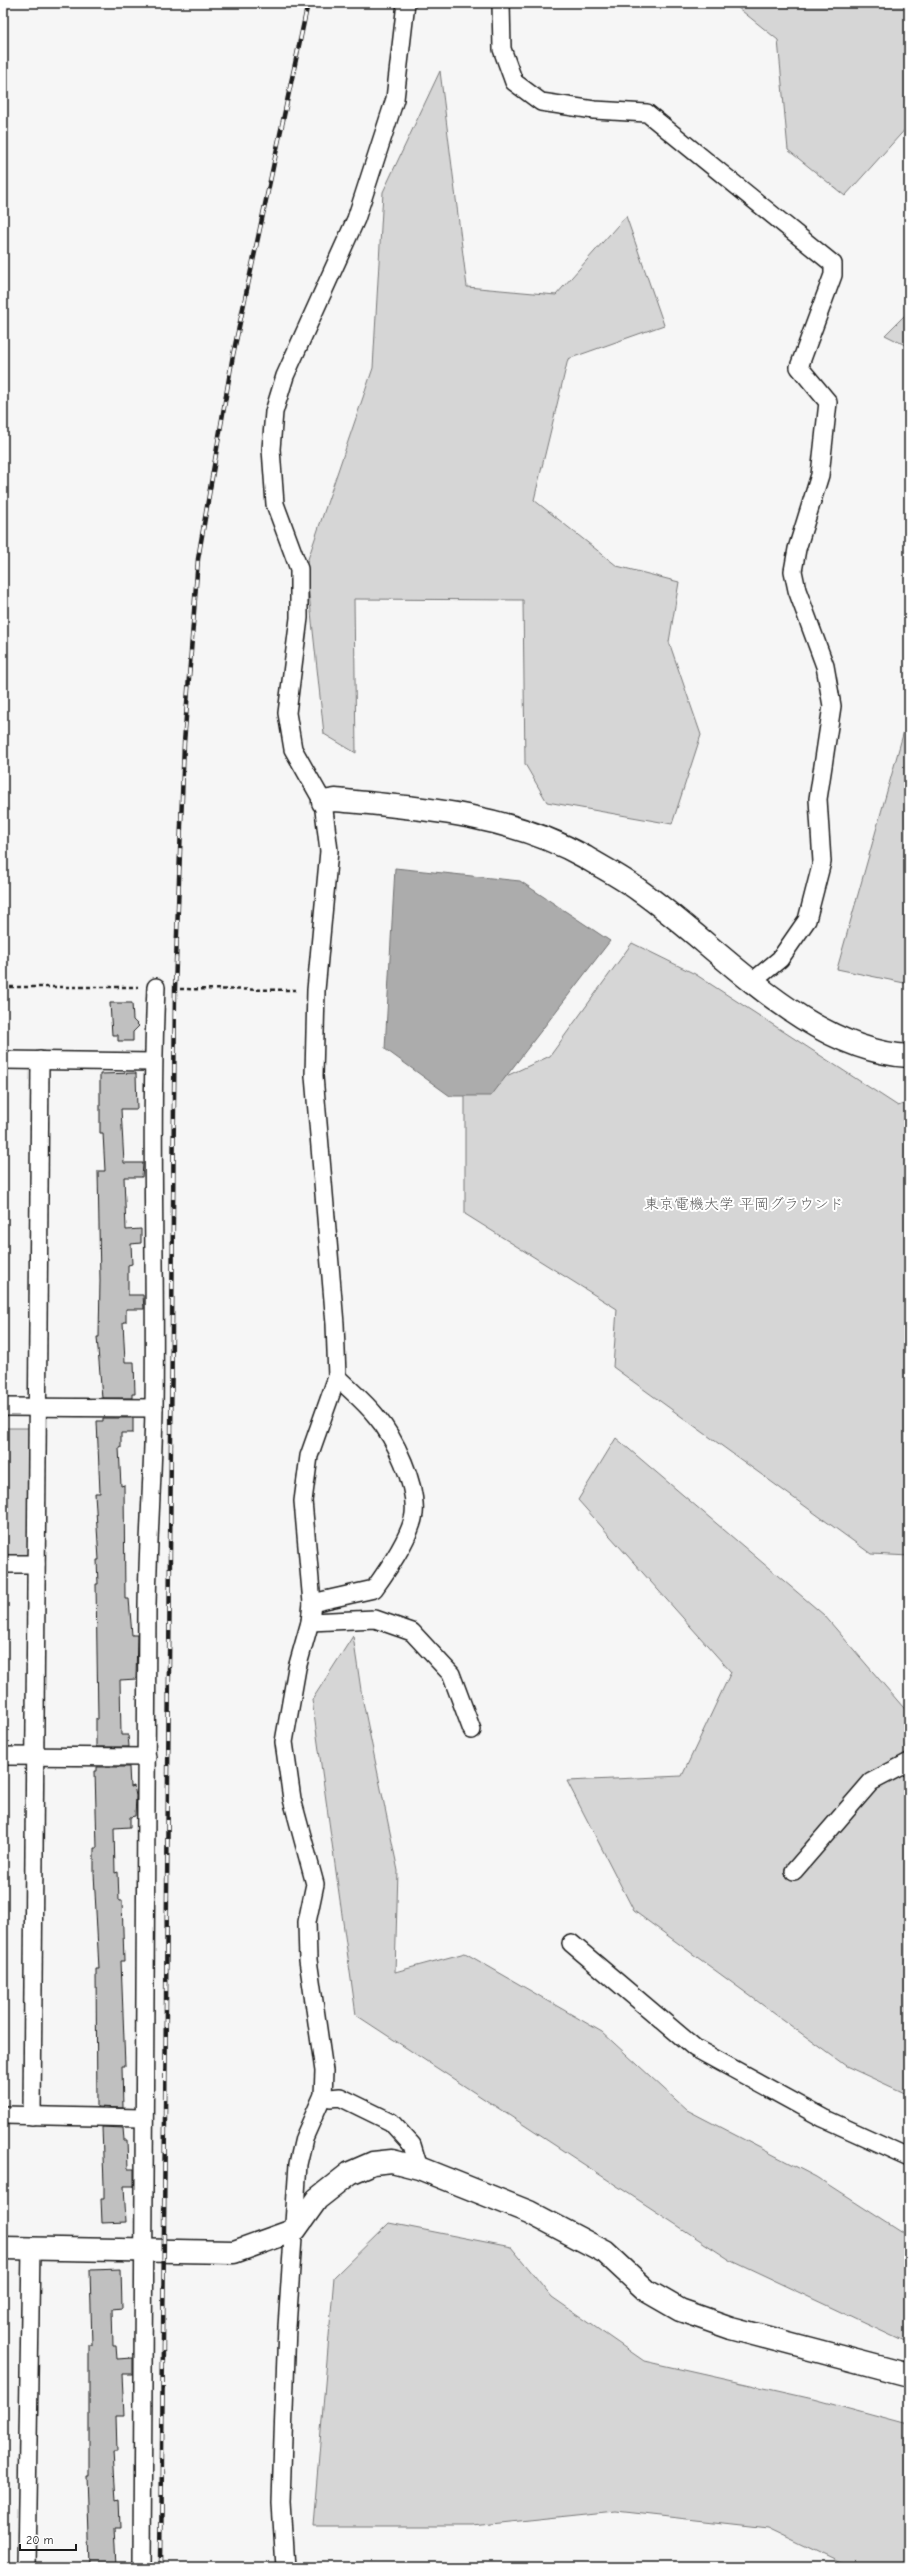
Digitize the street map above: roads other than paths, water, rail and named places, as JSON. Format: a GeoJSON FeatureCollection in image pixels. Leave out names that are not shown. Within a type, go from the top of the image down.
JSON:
{"type":"FeatureCollection","features":[{"type":"Feature","properties":{"kind":"street"},"geometry":{"type":"LineString","coordinates":[[285,2567],[281,2495],[287,2327],[295,2230],[298,2164],[304,2138],[323,2095],[324,2071],[308,1960],[307,1930],[315,1884],[292,1799],[284,1742],[297,1668],[310,1622],[312,1603],[303,1501],[309,1456],[337,1377],[335,1324],[314,1076],[316,990],[329,851],[323,802],[294,749],[287,713],[299,618],[299,569],[275,504],[271,449],[274,412],[285,376],[356,219],[395,99],[406,3]]}},
{"type":"Feature","properties":{"kind":"street"},"geometry":{"type":"LineString","coordinates":[[501,3],[502,49],[514,82],[541,102],[594,110],[647,113],[833,264],[833,275],[799,367],[828,402],[820,475],[796,549],[793,571],[797,590],[825,666],[832,706],[818,800],[822,862],[807,920],[780,959],[752,982]]}},
{"type":"Feature","properties":{"kind":"street"},"geometry":{"type":"LineString","coordinates":[[323,802],[335,800],[408,807],[477,817],[540,837],[583,856],[640,890],[752,982],[830,1033],[858,1045],[909,1056]]}},
{"type":"Feature","properties":{"kind":"street"},"geometry":{"type":"LineString","coordinates":[[142,2567],[144,2250],[142,2118],[147,1757],[147,1603],[154,1408],[153,1062],[156,987]]}},
{"type":"Feature","properties":{"kind":"street"},"geometry":{"type":"LineString","coordinates":[[3,1060],[153,1062]]}},
{"type":"Feature","properties":{"kind":"street"},"geometry":{"type":"LineString","coordinates":[[32,2116],[40,1060]]}},
{"type":"Feature","properties":{"kind":"street"},"geometry":{"type":"LineString","coordinates":[[312,1603],[374,1589],[396,1558],[414,1515],[412,1484],[396,1450],[377,1417],[337,1377]]}},
{"type":"Feature","properties":{"kind":"street"},"geometry":{"type":"LineString","coordinates":[[3,1407],[154,1408]]}},
{"type":"Feature","properties":{"kind":"street"},"geometry":{"type":"LineString","coordinates":[[3,1564],[36,1564]]}},
{"type":"Feature","properties":{"kind":"street"},"geometry":{"type":"LineString","coordinates":[[310,1622],[375,1619],[412,1632],[451,1674],[472,1730]]}},
{"type":"Feature","properties":{"kind":"street"},"geometry":{"type":"LineString","coordinates":[[3,1756],[147,1757]]}},
{"type":"Feature","properties":{"kind":"street"},"geometry":{"type":"LineString","coordinates":[[794,1870],[871,1782],[909,1762]]}},
{"type":"Feature","properties":{"kind":"street"},"geometry":{"type":"LineString","coordinates":[[571,1943],[695,2048],[824,2118],[909,2157]]}},
{"type":"Feature","properties":{"kind":"street"},"geometry":{"type":"LineString","coordinates":[[323,2095],[330,2098],[340,2097],[391,2122],[412,2145],[419,2168]]}},
{"type":"Feature","properties":{"kind":"street"},"geometry":{"type":"LineString","coordinates":[[3,2115],[142,2118]]}},
{"type":"Feature","properties":{"kind":"street"},"geometry":{"type":"LineString","coordinates":[[3,2248],[234,2252],[295,2230],[317,2198],[350,2173],[373,2162],[392,2161],[419,2168],[529,2212],[605,2252],[647,2291],[680,2310],[731,2328],[909,2376]]}},
{"type":"Feature","properties":{"kind":"street"},"geometry":{"type":"LineString","coordinates":[[26,2567],[30,2248]]}},
{"type":"Feature","properties":{"kind":"railway"},"geometry":{"type":"LineString","coordinates":[[161,2567],[175,989],[184,743],[198,559],[233,355],[308,3]]}},
{"type":"Feature","properties":{"kind":"park label","name":"東京電機大学 平岡グラウンド"},"geometry":{"type":"Point","coordinates":[744,1204]}}]}
